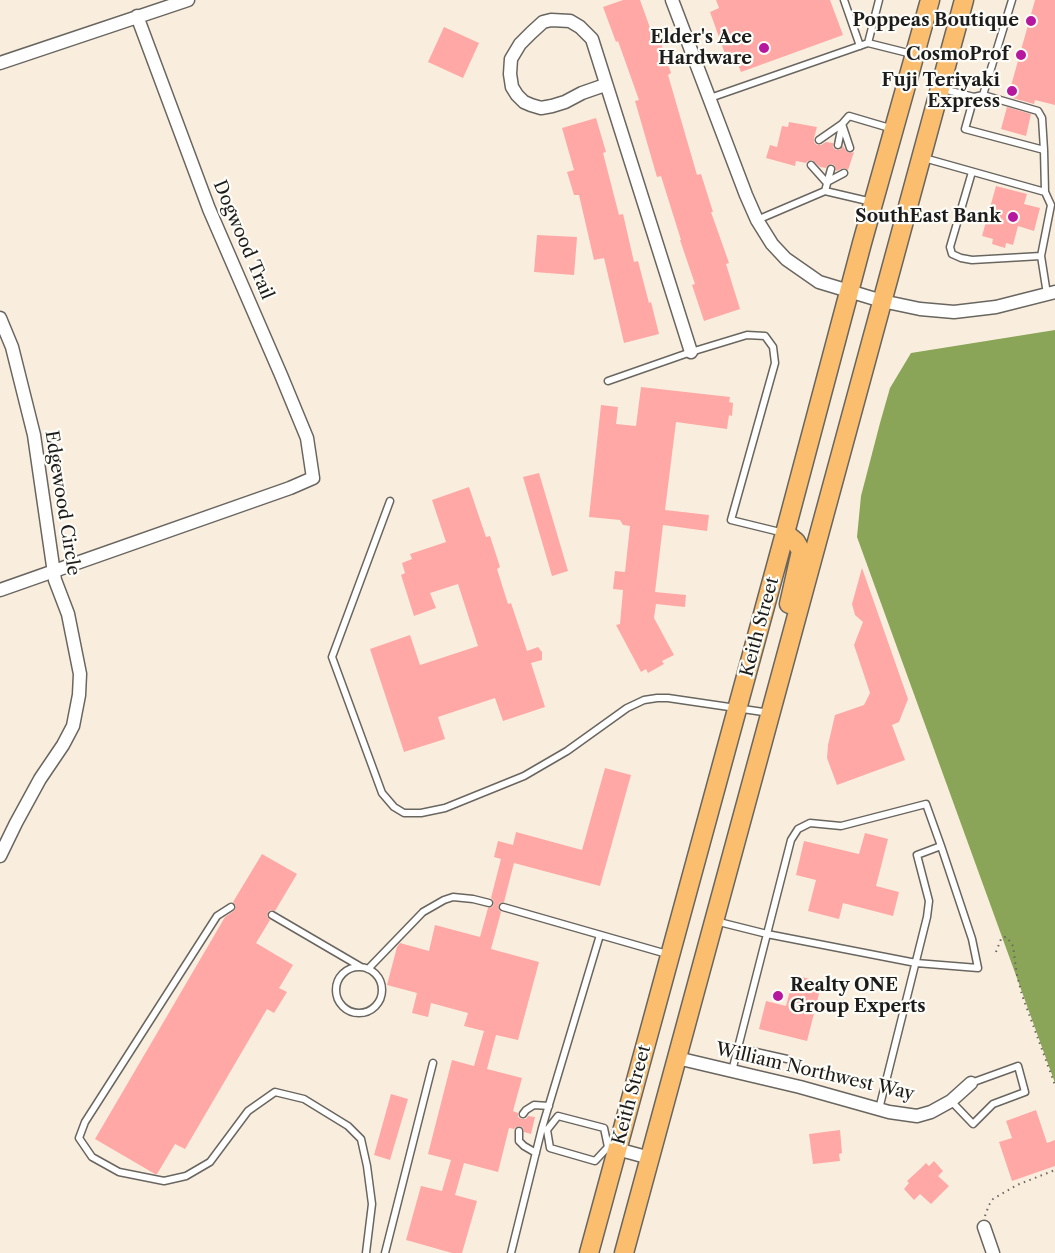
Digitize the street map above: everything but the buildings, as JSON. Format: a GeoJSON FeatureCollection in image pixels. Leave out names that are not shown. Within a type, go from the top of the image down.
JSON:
{"type":"FeatureCollection","features":[{"type":"Feature","properties":{"kind":"main road","name":"Keith Street"},"geometry":{"type":"LineString","coordinates":[[589,1253],[613,1148],[670,955],[873,202],[930,0]]}},
{"type":"Feature","properties":{"kind":"main road","name":"Keith Street"},"geometry":{"type":"LineString","coordinates":[[624,1253],[964,0]]}},
{"type":"Feature","properties":{"kind":"main road"},"geometry":{"type":"LineString","coordinates":[[785,534],[796,542],[801,551],[783,628],[785,662]]}},
{"type":"Feature","properties":{"kind":"street"},"geometry":{"type":"LineString","coordinates":[[0,63],[188,0]]}},
{"type":"Feature","properties":{"kind":"street"},"geometry":{"type":"LineString","coordinates":[[672,0],[757,220],[772,244],[786,259],[819,282],[882,301],[920,309],[954,312],[996,307],[1051,293]]}},
{"type":"Feature","properties":{"kind":"street","name":"Dogwood Trail"},"geometry":{"type":"LineString","coordinates":[[54,572],[313,478],[307,438],[209,209],[137,16]]}},
{"type":"Feature","properties":{"kind":"street"},"geometry":{"type":"LineString","coordinates":[[605,85],[565,102],[541,108],[524,102],[512,87],[511,59],[520,44],[543,22],[551,20],[570,21],[592,39],[691,352]]}},
{"type":"Feature","properties":{"kind":"street","name":"Edgewood Circle"},"geometry":{"type":"LineString","coordinates":[[0,318],[12,347],[34,435],[55,580],[68,614],[80,674],[79,695],[73,726],[40,778],[0,856]]}},
{"type":"Feature","properties":{"kind":"street"},"geometry":{"type":"LineString","coordinates":[[0,590],[54,572]]}},
{"type":"Feature","properties":{"kind":"street","name":"William Northwest Way"},"geometry":{"type":"LineString","coordinates":[[677,1058],[800,1087],[889,1112],[917,1116],[931,1112],[951,1101],[971,1083]]}},
{"type":"Feature","properties":{"kind":"street"},"geometry":{"type":"LineString","coordinates":[[613,1148],[650,1158]]}},
{"type":"Feature","properties":{"kind":"street"},"geometry":{"type":"LineString","coordinates":[[984,1227],[993,1253]]}},
{"type":"Feature","properties":{"kind":"lane"},"geometry":{"type":"LineString","coordinates":[[844,0],[860,46]]}},
{"type":"Feature","properties":{"kind":"lane"},"geometry":{"type":"LineString","coordinates":[[868,43],[879,0]]}},
{"type":"Feature","properties":{"kind":"lane"},"geometry":{"type":"LineString","coordinates":[[982,95],[1012,0]]}},
{"type":"Feature","properties":{"kind":"lane"},"geometry":{"type":"LineString","coordinates":[[710,98],[868,43],[914,55]]}},
{"type":"Feature","properties":{"kind":"lane"},"geometry":{"type":"LineString","coordinates":[[939,88],[974,97],[982,95],[1038,111],[1042,118],[1045,192],[1051,205],[1041,256],[1051,293]]}},
{"type":"Feature","properties":{"kind":"lane"},"geometry":{"type":"LineString","coordinates":[[974,97],[965,129],[1044,150]]}},
{"type":"Feature","properties":{"kind":"lane"},"geometry":{"type":"LineString","coordinates":[[819,140],[842,124],[849,116],[894,129]]}},
{"type":"Feature","properties":{"kind":"lane"},"geometry":{"type":"LineString","coordinates":[[838,145],[842,124]]}},
{"type":"Feature","properties":{"kind":"lane"},"geometry":{"type":"LineString","coordinates":[[842,124],[850,148]]}},
{"type":"Feature","properties":{"kind":"lane"},"geometry":{"type":"LineString","coordinates":[[921,158],[1045,192]]}},
{"type":"Feature","properties":{"kind":"lane"},"geometry":{"type":"LineString","coordinates":[[811,165],[827,183]]}},
{"type":"Feature","properties":{"kind":"lane"},"geometry":{"type":"LineString","coordinates":[[825,191],[831,170]]}},
{"type":"Feature","properties":{"kind":"lane"},"geometry":{"type":"LineString","coordinates":[[827,183],[844,172]]}},
{"type":"Feature","properties":{"kind":"lane"},"geometry":{"type":"LineString","coordinates":[[972,172],[950,247],[952,254],[972,260],[1041,256]]}},
{"type":"Feature","properties":{"kind":"lane"},"geometry":{"type":"LineString","coordinates":[[757,220],[825,191],[873,202]]}},
{"type":"Feature","properties":{"kind":"lane"},"geometry":{"type":"LineString","coordinates":[[608,381],[747,335],[765,336],[773,347],[775,363],[731,520],[785,534]]}},
{"type":"Feature","properties":{"kind":"lane"},"geometry":{"type":"LineString","coordinates":[[390,501],[332,657],[382,793],[394,807],[404,813],[421,813],[445,808],[524,776],[567,751],[627,708],[644,700],[668,698],[771,713]]}},
{"type":"Feature","properties":{"kind":"lane"},"geometry":{"type":"LineString","coordinates":[[715,921],[767,934],[916,963],[978,968],[972,939],[926,804],[841,826],[810,823],[798,829],[791,840],[767,934],[738,1048],[732,1071]]}},
{"type":"Feature","properties":{"kind":"lane"},"geometry":{"type":"LineString","coordinates":[[879,1109],[927,917],[929,901],[917,855],[941,846]]}},
{"type":"Feature","properties":{"kind":"lane"},"geometry":{"type":"LineString","coordinates":[[272,915],[365,968],[374,973],[382,987],[379,1002],[374,1008],[359,1014],[344,1009],[339,1003],[336,996],[337,982],[341,975],[353,968],[365,968],[423,912],[444,900],[453,897],[489,903]]}},
{"type":"Feature","properties":{"kind":"lane"},"geometry":{"type":"LineString","coordinates":[[231,907],[217,916],[85,1122],[79,1138],[92,1157],[118,1172],[164,1181],[186,1176],[210,1162],[248,1111],[276,1092],[304,1098],[348,1126],[361,1139],[372,1204],[366,1253]]}},
{"type":"Feature","properties":{"kind":"lane"},"geometry":{"type":"LineString","coordinates":[[503,907],[670,955]]}},
{"type":"Feature","properties":{"kind":"lane"},"geometry":{"type":"LineString","coordinates":[[511,1253],[536,1153],[545,1129],[549,1106],[600,934]]}},
{"type":"Feature","properties":{"kind":"lane"},"geometry":{"type":"LineString","coordinates":[[738,1048],[787,1059]]}},
{"type":"Feature","properties":{"kind":"lane"},"geometry":{"type":"LineString","coordinates":[[385,1253],[433,1063]]}},
{"type":"Feature","properties":{"kind":"lane"},"geometry":{"type":"LineString","coordinates":[[951,1101],[973,1124],[993,1104],[1025,1092],[1018,1066],[971,1083]]}},
{"type":"Feature","properties":{"kind":"lane"},"geometry":{"type":"LineString","coordinates":[[523,1114],[534,1105],[549,1106]]}},
{"type":"Feature","properties":{"kind":"lane"},"geometry":{"type":"LineString","coordinates":[[558,1116],[604,1128],[613,1148],[595,1161],[549,1148],[545,1129],[558,1116]]}},
{"type":"Feature","properties":{"kind":"lane"},"geometry":{"type":"LineString","coordinates":[[519,1131],[519,1141],[536,1153]]}},
{"type":"Feature","properties":{"kind":"path"},"geometry":{"type":"LineString","coordinates":[[996,952],[1001,939],[1007,937],[1012,946],[1022,995],[1055,1085]]}},
{"type":"Feature","properties":{"kind":"path"},"geometry":{"type":"LineString","coordinates":[[984,1227],[986,1213],[993,1200],[1017,1185],[1055,1170]]}},
{"type":"Feature","properties":{"kind":"green space"},"geometry":{"type":"Polygon","coordinates":[[[1055,330],[1055,1083],[857,537],[861,496],[890,388],[911,353],[1055,330]]]}},
{"type":"Feature","properties":{"kind":"place","name":"Poppeas Boutique"},"geometry":{"type":"Point","coordinates":[1031,21]}},
{"type":"Feature","properties":{"kind":"place","name":"Elder's Ace Hardware"},"geometry":{"type":"Point","coordinates":[764,48]}},
{"type":"Feature","properties":{"kind":"place","name":"CosmoProf"},"geometry":{"type":"Point","coordinates":[1021,55]}},
{"type":"Feature","properties":{"kind":"place","name":"Fuji Teriyaki Express"},"geometry":{"type":"Point","coordinates":[1012,91]}},
{"type":"Feature","properties":{"kind":"place","name":"SouthEast Bank"},"geometry":{"type":"Point","coordinates":[1013,217]}},
{"type":"Feature","properties":{"kind":"place","name":"Realty ONE Group Experts"},"geometry":{"type":"Point","coordinates":[778,996]}}]}
